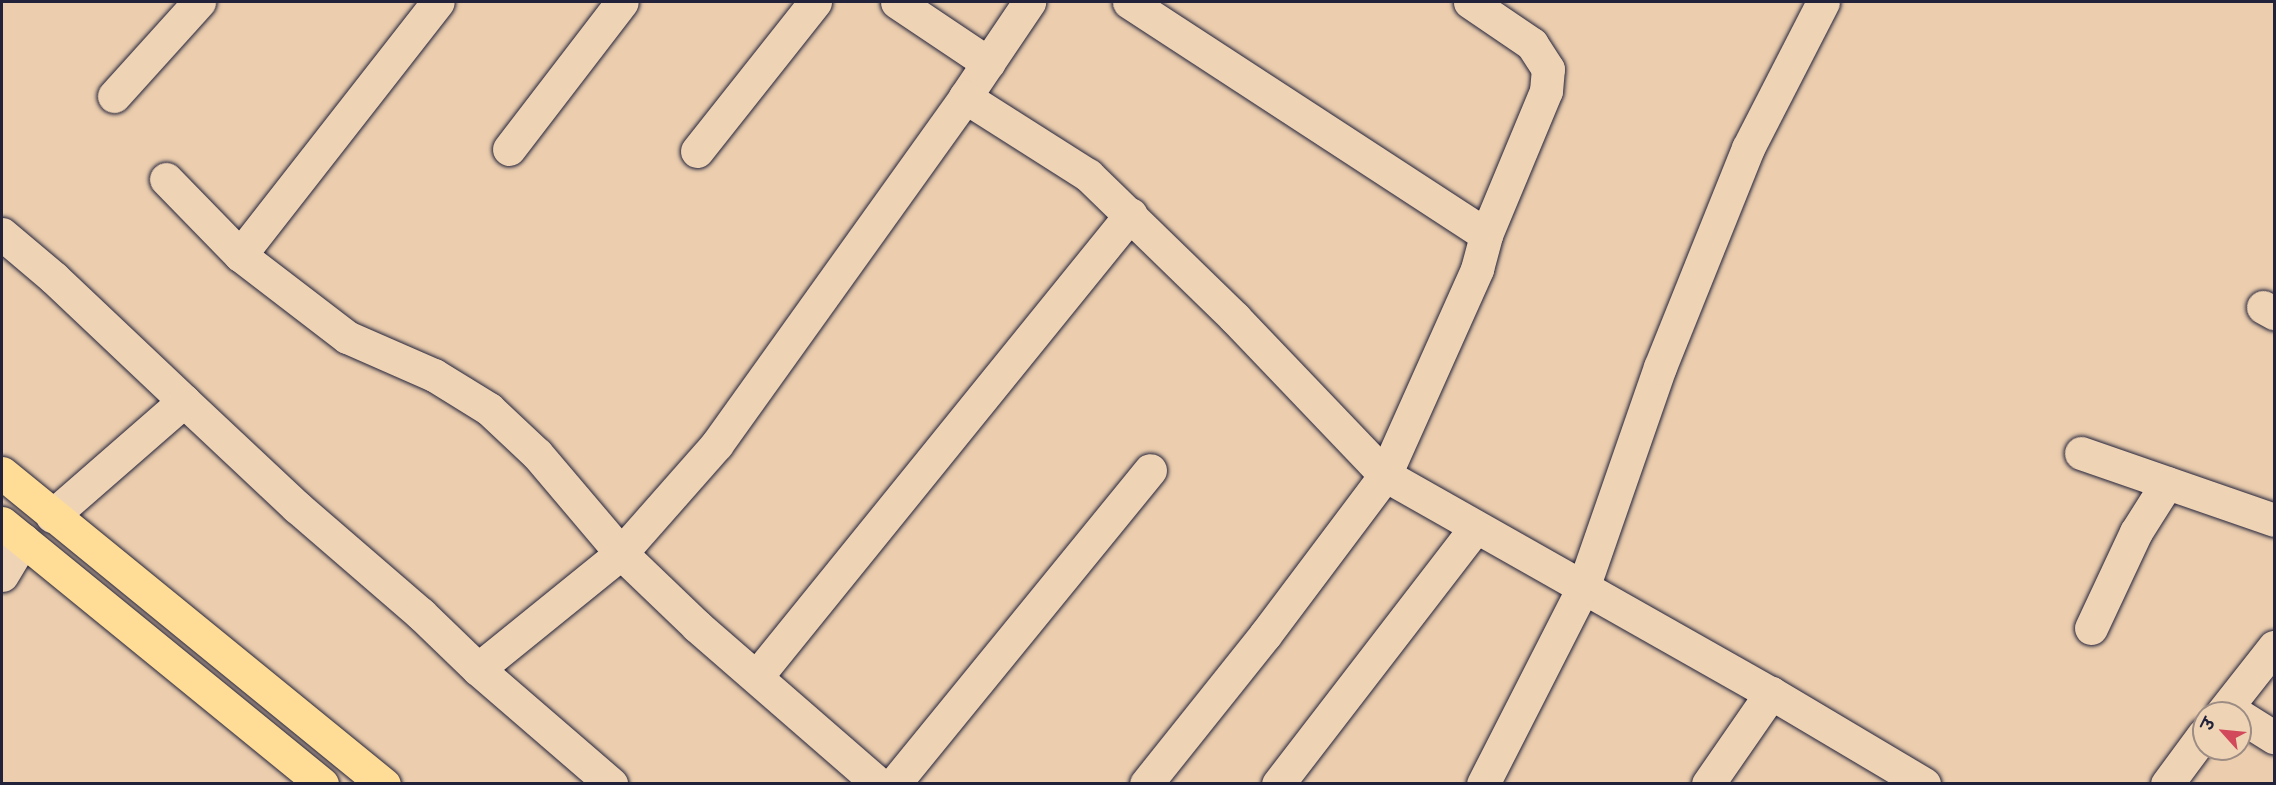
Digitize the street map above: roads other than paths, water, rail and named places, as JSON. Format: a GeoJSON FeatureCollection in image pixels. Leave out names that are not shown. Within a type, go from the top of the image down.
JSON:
{"type":"FeatureCollection","features":[{"type":"Feature","properties":{"kind":"highway"},"geometry":{"type":"LineString","coordinates":[[2,473],[52,516],[384,783]]}},
{"type":"Feature","properties":{"kind":"highway"},"geometry":{"type":"LineString","coordinates":[[12,532],[322,783]]}},
{"type":"Feature","properties":{"kind":"street"},"geometry":{"type":"LineString","coordinates":[[114,96],[199,2]]}},
{"type":"Feature","properties":{"kind":"street"},"geometry":{"type":"LineString","coordinates":[[240,255],[438,2]]}},
{"type":"Feature","properties":{"kind":"street"},"geometry":{"type":"LineString","coordinates":[[509,149],[622,2]]}},
{"type":"Feature","properties":{"kind":"street"},"geometry":{"type":"LineString","coordinates":[[697,151],[815,2]]}},
{"type":"Feature","properties":{"kind":"street"},"geometry":{"type":"LineString","coordinates":[[478,669],[621,553],[717,444],[1029,2]]}},
{"type":"Feature","properties":{"kind":"street"},"geometry":{"type":"LineString","coordinates":[[1129,2],[1486,236]]}},
{"type":"Feature","properties":{"kind":"street"},"geometry":{"type":"LineString","coordinates":[[1146,783],[1265,636],[1385,475],[1477,269],[1486,236],[1546,91],[1548,69],[1532,44],[1470,2]]}},
{"type":"Feature","properties":{"kind":"street"},"geometry":{"type":"LineString","coordinates":[[1483,783],[1583,588],[1660,367],[1740,170],[1823,2]]}},
{"type":"Feature","properties":{"kind":"street"},"geometry":{"type":"LineString","coordinates":[[914,7],[988,63]]}},
{"type":"Feature","properties":{"kind":"street"},"geometry":{"type":"LineString","coordinates":[[964,97],[1088,175],[1131,214],[1235,318],[1385,475],[1771,693],[1914,781]]}},
{"type":"Feature","properties":{"kind":"street"},"geometry":{"type":"LineString","coordinates":[[166,179],[240,255],[347,337],[434,375],[489,409],[537,454],[621,553],[697,626],[879,783]]}},
{"type":"Feature","properties":{"kind":"street"},"geometry":{"type":"LineString","coordinates":[[757,676],[1131,214]]}},
{"type":"Feature","properties":{"kind":"street"},"geometry":{"type":"LineString","coordinates":[[2,234],[54,278],[297,507],[421,614],[478,669],[611,783]]}},
{"type":"Feature","properties":{"kind":"street"},"geometry":{"type":"LineString","coordinates":[[52,516],[184,400]]}},
{"type":"Feature","properties":{"kind":"street"},"geometry":{"type":"LineString","coordinates":[[2081,453],[2274,520]]}},
{"type":"Feature","properties":{"kind":"street"},"geometry":{"type":"LineString","coordinates":[[894,783],[1150,470]]}},
{"type":"Feature","properties":{"kind":"street"},"geometry":{"type":"LineString","coordinates":[[2091,627],[2136,532],[2167,483]]}},
{"type":"Feature","properties":{"kind":"street"},"geometry":{"type":"LineString","coordinates":[[1278,783],[1476,527]]}},
{"type":"Feature","properties":{"kind":"street"},"geometry":{"type":"LineString","coordinates":[[2,575],[12,532]]}},
{"type":"Feature","properties":{"kind":"street"},"geometry":{"type":"LineString","coordinates":[[2238,701],[2274,647]]}},
{"type":"Feature","properties":{"kind":"street"},"geometry":{"type":"LineString","coordinates":[[1708,783],[1771,693]]}},
{"type":"Feature","properties":{"kind":"street"},"geometry":{"type":"LineString","coordinates":[[2252,724],[2274,737]]}},
{"type":"Feature","properties":{"kind":"street"},"geometry":{"type":"LineString","coordinates":[[2167,783],[2192,750]]}}]}
